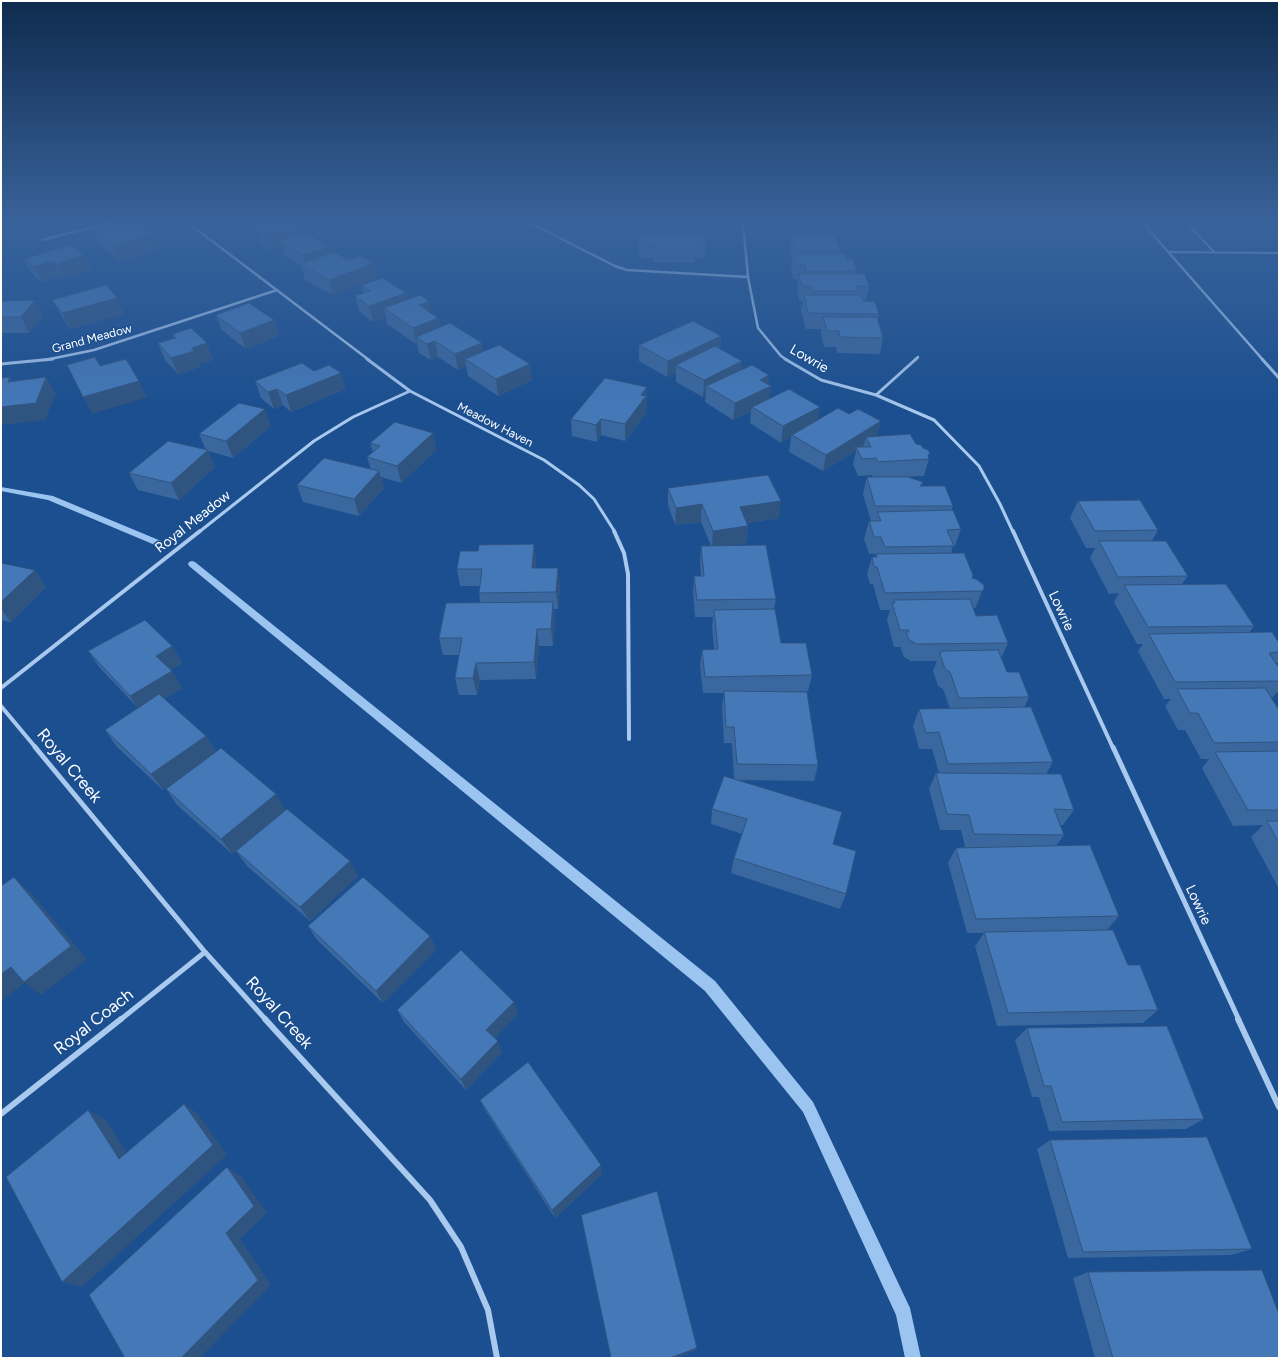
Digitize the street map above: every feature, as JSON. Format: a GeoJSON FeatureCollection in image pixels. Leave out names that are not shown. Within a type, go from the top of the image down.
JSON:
{"type":"FeatureCollection","features":[{"type":"Feature","properties":{"kind":"street","name":"Meadow Haven"},"geometry":{"type":"LineString","coordinates":[[271,285],[410,392],[544,460],[579,485],[594,500],[606,516],[616,534],[621,546],[628,574],[629,740]]}},
{"type":"Feature","properties":{"kind":"street","name":"Lowrie"},"geometry":{"type":"LineString","coordinates":[[750,285],[758,328],[781,356],[821,380],[876,395],[934,420],[979,466],[1000,504],[1279,1107]]}},
{"type":"Feature","properties":{"kind":"street"},"geometry":{"type":"LineString","coordinates":[[1197,285],[1279,378]]}},
{"type":"Feature","properties":{"kind":"street","name":"Grand Meadow"},"geometry":{"type":"LineString","coordinates":[[1,364],[51,359],[94,350],[277,290]]}},
{"type":"Feature","properties":{"kind":"street"},"geometry":{"type":"LineString","coordinates":[[876,395],[918,357]]}},
{"type":"Feature","properties":{"kind":"street","name":"Royal Meadow"},"geometry":{"type":"LineString","coordinates":[[1,688],[314,441],[353,417],[410,392]]}},
{"type":"Feature","properties":{"kind":"street","name":"Royal Creek"},"geometry":{"type":"LineString","coordinates":[[1,706],[205,952],[430,1200],[461,1247],[488,1310],[497,1358]]}},
{"type":"Feature","properties":{"kind":"street","name":"Royal Coach"},"geometry":{"type":"LineString","coordinates":[[1,1114],[205,952]]}},
{"type":"Feature","properties":{"kind":"building"},"geometry":{"type":"Polygon","coordinates":[[[104,285],[106,285],[117,298],[62,313],[52,300],[104,285]]]}},
{"type":"Feature","properties":{"kind":"building"},"geometry":{"type":"Polygon","coordinates":[[[362,285],[394,285],[406,293],[369,306],[355,296],[370,291],[362,285]]]}},
{"type":"Feature","properties":{"kind":"building"},"geometry":{"type":"Polygon","coordinates":[[[802,285],[869,286],[857,286],[859,291],[813,291],[812,286],[802,285]]]}},
{"type":"Feature","properties":{"kind":"building"},"geometry":{"type":"Polygon","coordinates":[[[420,295],[429,301],[419,305],[438,318],[413,328],[384,308],[420,295]]]}},
{"type":"Feature","properties":{"kind":"building"},"geometry":{"type":"Polygon","coordinates":[[[804,295],[861,295],[863,301],[875,302],[879,314],[808,313],[804,295]]]}},
{"type":"Feature","properties":{"kind":"building"},"geometry":{"type":"Polygon","coordinates":[[[35,300],[21,317],[1,317],[1,301],[35,300]]]}},
{"type":"Feature","properties":{"kind":"building"},"geometry":{"type":"Polygon","coordinates":[[[249,303],[274,320],[240,333],[216,315],[249,303]]]}},
{"type":"Feature","properties":{"kind":"building"},"geometry":{"type":"Polygon","coordinates":[[[823,317],[877,317],[883,338],[840,337],[839,331],[827,331],[823,317]]]}},
{"type":"Feature","properties":{"kind":"building"},"geometry":{"type":"Polygon","coordinates":[[[693,321],[721,336],[668,361],[639,345],[693,321]]]}},
{"type":"Feature","properties":{"kind":"building"},"geometry":{"type":"Polygon","coordinates":[[[450,323],[482,343],[455,354],[435,341],[427,344],[416,337],[450,323]]]}},
{"type":"Feature","properties":{"kind":"building"},"geometry":{"type":"Polygon","coordinates":[[[191,328],[207,343],[192,348],[194,351],[171,358],[158,343],[176,338],[173,334],[191,328]]]}},
{"type":"Feature","properties":{"kind":"building"},"geometry":{"type":"Polygon","coordinates":[[[499,345],[530,364],[496,379],[465,359],[499,345]]]}},
{"type":"Feature","properties":{"kind":"building"},"geometry":{"type":"Polygon","coordinates":[[[715,346],[742,361],[704,380],[676,365],[715,346]]]}},
{"type":"Feature","properties":{"kind":"building"},"geometry":{"type":"Polygon","coordinates":[[[95,357],[100,366],[126,359],[139,381],[83,397],[67,365],[95,357]]]}},
{"type":"Feature","properties":{"kind":"building"},"geometry":{"type":"Polygon","coordinates":[[[302,363],[314,371],[329,365],[341,373],[286,395],[277,389],[268,392],[255,381],[302,363]]]}},
{"type":"Feature","properties":{"kind":"building"},"geometry":{"type":"Polygon","coordinates":[[[752,365],[769,375],[760,380],[771,386],[735,403],[706,386],[752,365]]]}},
{"type":"Feature","properties":{"kind":"building"},"geometry":{"type":"Polygon","coordinates":[[[10,377],[8,382],[46,377],[36,403],[1,407],[1,378],[10,377]]]}},
{"type":"Feature","properties":{"kind":"building"},"geometry":{"type":"Polygon","coordinates":[[[605,378],[647,387],[641,395],[646,396],[625,424],[601,419],[596,425],[571,419],[605,378]]]}},
{"type":"Feature","properties":{"kind":"building"},"geometry":{"type":"Polygon","coordinates":[[[789,389],[820,407],[783,426],[752,407],[789,389]]]}},
{"type":"Feature","properties":{"kind":"building"},"geometry":{"type":"Polygon","coordinates":[[[239,403],[265,409],[226,441],[199,434],[239,403]]]}},
{"type":"Feature","properties":{"kind":"building"},"geometry":{"type":"Polygon","coordinates":[[[838,408],[849,414],[858,409],[881,421],[826,455],[792,435],[838,408]]]}},
{"type":"Feature","properties":{"kind":"building"},"geometry":{"type":"Polygon","coordinates":[[[395,422],[433,433],[397,466],[367,457],[380,446],[370,443],[395,422]]]}},
{"type":"Feature","properties":{"kind":"building"},"geometry":{"type":"Polygon","coordinates":[[[910,434],[916,444],[921,445],[923,448],[928,450],[930,453],[928,455],[929,459],[878,462],[876,458],[862,459],[856,447],[871,447],[866,437],[910,434]]]}},
{"type":"Feature","properties":{"kind":"building"},"geometry":{"type":"Polygon","coordinates":[[[168,441],[208,450],[171,483],[129,473],[168,441]]]}},
{"type":"Feature","properties":{"kind":"building"},"geometry":{"type":"Polygon","coordinates":[[[324,458],[379,471],[354,499],[297,485],[324,458]]]}},
{"type":"Feature","properties":{"kind":"building"},"geometry":{"type":"Polygon","coordinates":[[[768,475],[781,501],[740,507],[748,526],[713,531],[702,504],[676,508],[668,488],[768,475]]]}},
{"type":"Feature","properties":{"kind":"building"},"geometry":{"type":"Polygon","coordinates":[[[867,477],[908,477],[923,482],[920,486],[945,486],[953,506],[875,506],[867,477]]]}},
{"type":"Feature","properties":{"kind":"building"},"geometry":{"type":"Polygon","coordinates":[[[1140,500],[1158,530],[1095,531],[1078,501],[1140,500]]]}},
{"type":"Feature","properties":{"kind":"building"},"geometry":{"type":"Polygon","coordinates":[[[953,510],[961,529],[947,530],[954,546],[885,547],[881,537],[874,537],[869,521],[881,521],[877,512],[953,510]]]}},
{"type":"Feature","properties":{"kind":"building"},"geometry":{"type":"Polygon","coordinates":[[[1099,541],[1166,541],[1188,576],[1118,577],[1099,541]]]}},
{"type":"Feature","properties":{"kind":"building"},"geometry":{"type":"Polygon","coordinates":[[[534,544],[532,568],[558,568],[556,592],[479,593],[482,569],[457,569],[460,551],[478,551],[479,545],[534,544]]]}},
{"type":"Feature","properties":{"kind":"building"},"geometry":{"type":"Polygon","coordinates":[[[766,545],[776,599],[697,600],[694,576],[704,576],[701,546],[766,545]]]}},
{"type":"Feature","properties":{"kind":"building"},"geometry":{"type":"Polygon","coordinates":[[[964,553],[973,575],[972,578],[984,585],[984,589],[982,591],[885,593],[877,567],[874,567],[872,557],[877,557],[876,554],[964,553]]]}},
{"type":"Feature","properties":{"kind":"building"},"geometry":{"type":"Polygon","coordinates":[[[1,563],[35,570],[1,602],[1,563]]]}},
{"type":"Feature","properties":{"kind":"building"},"geometry":{"type":"Polygon","coordinates":[[[1226,584],[1254,626],[1148,627],[1124,585],[1226,584]]]}},
{"type":"Feature","properties":{"kind":"building"},"geometry":{"type":"Polygon","coordinates":[[[970,599],[976,616],[997,615],[1008,643],[917,644],[909,640],[906,632],[909,632],[908,630],[900,630],[892,603],[895,603],[894,600],[970,599]]]}},
{"type":"Feature","properties":{"kind":"building"},"geometry":{"type":"Polygon","coordinates":[[[553,602],[551,629],[537,629],[534,662],[476,663],[473,678],[455,678],[462,638],[439,638],[446,603],[553,602]]]}},
{"type":"Feature","properties":{"kind":"building"},"geometry":{"type":"Polygon","coordinates":[[[775,609],[781,643],[806,643],[812,675],[705,677],[702,650],[718,649],[714,610],[775,609]]]}},
{"type":"Feature","properties":{"kind":"building"},"geometry":{"type":"Polygon","coordinates":[[[145,620],[172,646],[156,656],[172,671],[130,696],[88,651],[145,620]]]}},
{"type":"Feature","properties":{"kind":"building"},"geometry":{"type":"Polygon","coordinates":[[[1272,632],[1279,643],[1279,652],[1269,653],[1279,668],[1279,681],[1175,682],[1149,634],[1272,632]]]}},
{"type":"Feature","properties":{"kind":"building"},"geometry":{"type":"Polygon","coordinates":[[[998,650],[1007,672],[1019,672],[1029,697],[959,698],[950,672],[945,669],[940,654],[942,651],[998,650]]]}},
{"type":"Feature","properties":{"kind":"building"},"geometry":{"type":"Polygon","coordinates":[[[1265,688],[1279,710],[1279,742],[1214,743],[1198,713],[1190,713],[1177,689],[1265,688]]]}},
{"type":"Feature","properties":{"kind":"building"},"geometry":{"type":"Polygon","coordinates":[[[724,691],[807,692],[818,765],[737,764],[734,727],[726,727],[724,691]]]}},
{"type":"Feature","properties":{"kind":"building"},"geometry":{"type":"Polygon","coordinates":[[[159,694],[206,736],[151,774],[105,730],[159,694]]]}},
{"type":"Feature","properties":{"kind":"building"},"geometry":{"type":"Polygon","coordinates":[[[1031,707],[1053,762],[948,764],[939,732],[926,733],[919,709],[1031,707]]]}},
{"type":"Feature","properties":{"kind":"building"},"geometry":{"type":"Polygon","coordinates":[[[221,748],[276,794],[221,839],[166,789],[221,748]]]}},
{"type":"Feature","properties":{"kind":"building"},"geometry":{"type":"Polygon","coordinates":[[[1279,751],[1279,810],[1248,810],[1215,752],[1279,751]]]}},
{"type":"Feature","properties":{"kind":"building"},"geometry":{"type":"Polygon","coordinates":[[[936,773],[1061,774],[1074,810],[1054,809],[1064,835],[974,834],[969,815],[947,814],[936,773]]]}},
{"type":"Feature","properties":{"kind":"building"},"geometry":{"type":"Polygon","coordinates":[[[724,776],[842,812],[833,844],[856,851],[846,894],[734,858],[747,819],[712,809],[724,776]]]}},
{"type":"Feature","properties":{"kind":"building"},"geometry":{"type":"Polygon","coordinates":[[[287,809],[350,861],[300,907],[236,851],[287,809]]]}},
{"type":"Feature","properties":{"kind":"building"},"geometry":{"type":"Polygon","coordinates":[[[1267,821],[1279,821],[1279,843],[1267,821]]]}},
{"type":"Feature","properties":{"kind":"building"},"geometry":{"type":"Polygon","coordinates":[[[1090,845],[1119,916],[976,919],[956,848],[1090,845]]]}},
{"type":"Feature","properties":{"kind":"building"},"geometry":{"type":"Polygon","coordinates":[[[14,877],[71,946],[24,982],[11,967],[1,974],[1,886],[14,877]]]}},
{"type":"Feature","properties":{"kind":"building"},"geometry":{"type":"Polygon","coordinates":[[[363,877],[430,936],[376,991],[308,926],[363,877]]]}},
{"type":"Feature","properties":{"kind":"building"},"geometry":{"type":"Polygon","coordinates":[[[1113,930],[1128,965],[1140,965],[1158,1010],[1008,1013],[984,932],[1113,930]]]}},
{"type":"Feature","properties":{"kind":"building"},"geometry":{"type":"Polygon","coordinates":[[[461,950],[514,1002],[486,1030],[498,1041],[461,1079],[397,1010],[461,950]]]}},
{"type":"Feature","properties":{"kind":"building"},"geometry":{"type":"Polygon","coordinates":[[[1167,1026],[1204,1119],[1062,1122],[1051,1086],[1044,1086],[1027,1028],[1167,1026]]]}},
{"type":"Feature","properties":{"kind":"building"},"geometry":{"type":"Polygon","coordinates":[[[528,1062],[601,1165],[552,1210],[480,1100],[528,1062]]]}},
{"type":"Feature","properties":{"kind":"building"},"geometry":{"type":"Polygon","coordinates":[[[184,1104],[213,1145],[62,1282],[6,1177],[88,1110],[119,1159],[184,1104]]]}},
{"type":"Feature","properties":{"kind":"building"},"geometry":{"type":"Polygon","coordinates":[[[1207,1137],[1252,1249],[1083,1252],[1050,1140],[1207,1137]]]}},
{"type":"Feature","properties":{"kind":"building"},"geometry":{"type":"Polygon","coordinates":[[[227,1167],[254,1206],[226,1233],[258,1280],[181,1358],[125,1358],[89,1295],[227,1167]]]}},
{"type":"Feature","properties":{"kind":"building"},"geometry":{"type":"Polygon","coordinates":[[[657,1191],[697,1348],[670,1358],[611,1358],[581,1215],[657,1191]]]}},
{"type":"Feature","properties":{"kind":"building"},"geometry":{"type":"Polygon","coordinates":[[[1262,1270],[1279,1314],[1279,1358],[1113,1358],[1088,1272],[1262,1270]]]}},
{"type":"Feature","properties":{"kind":"waterway"},"geometry":{"type":"LineString","coordinates":[[1,489],[50,498],[158,543]]}},
{"type":"Feature","properties":{"kind":"waterway"},"geometry":{"type":"LineString","coordinates":[[192,564],[710,986],[808,1107],[904,1314],[913,1358]]}}]}
